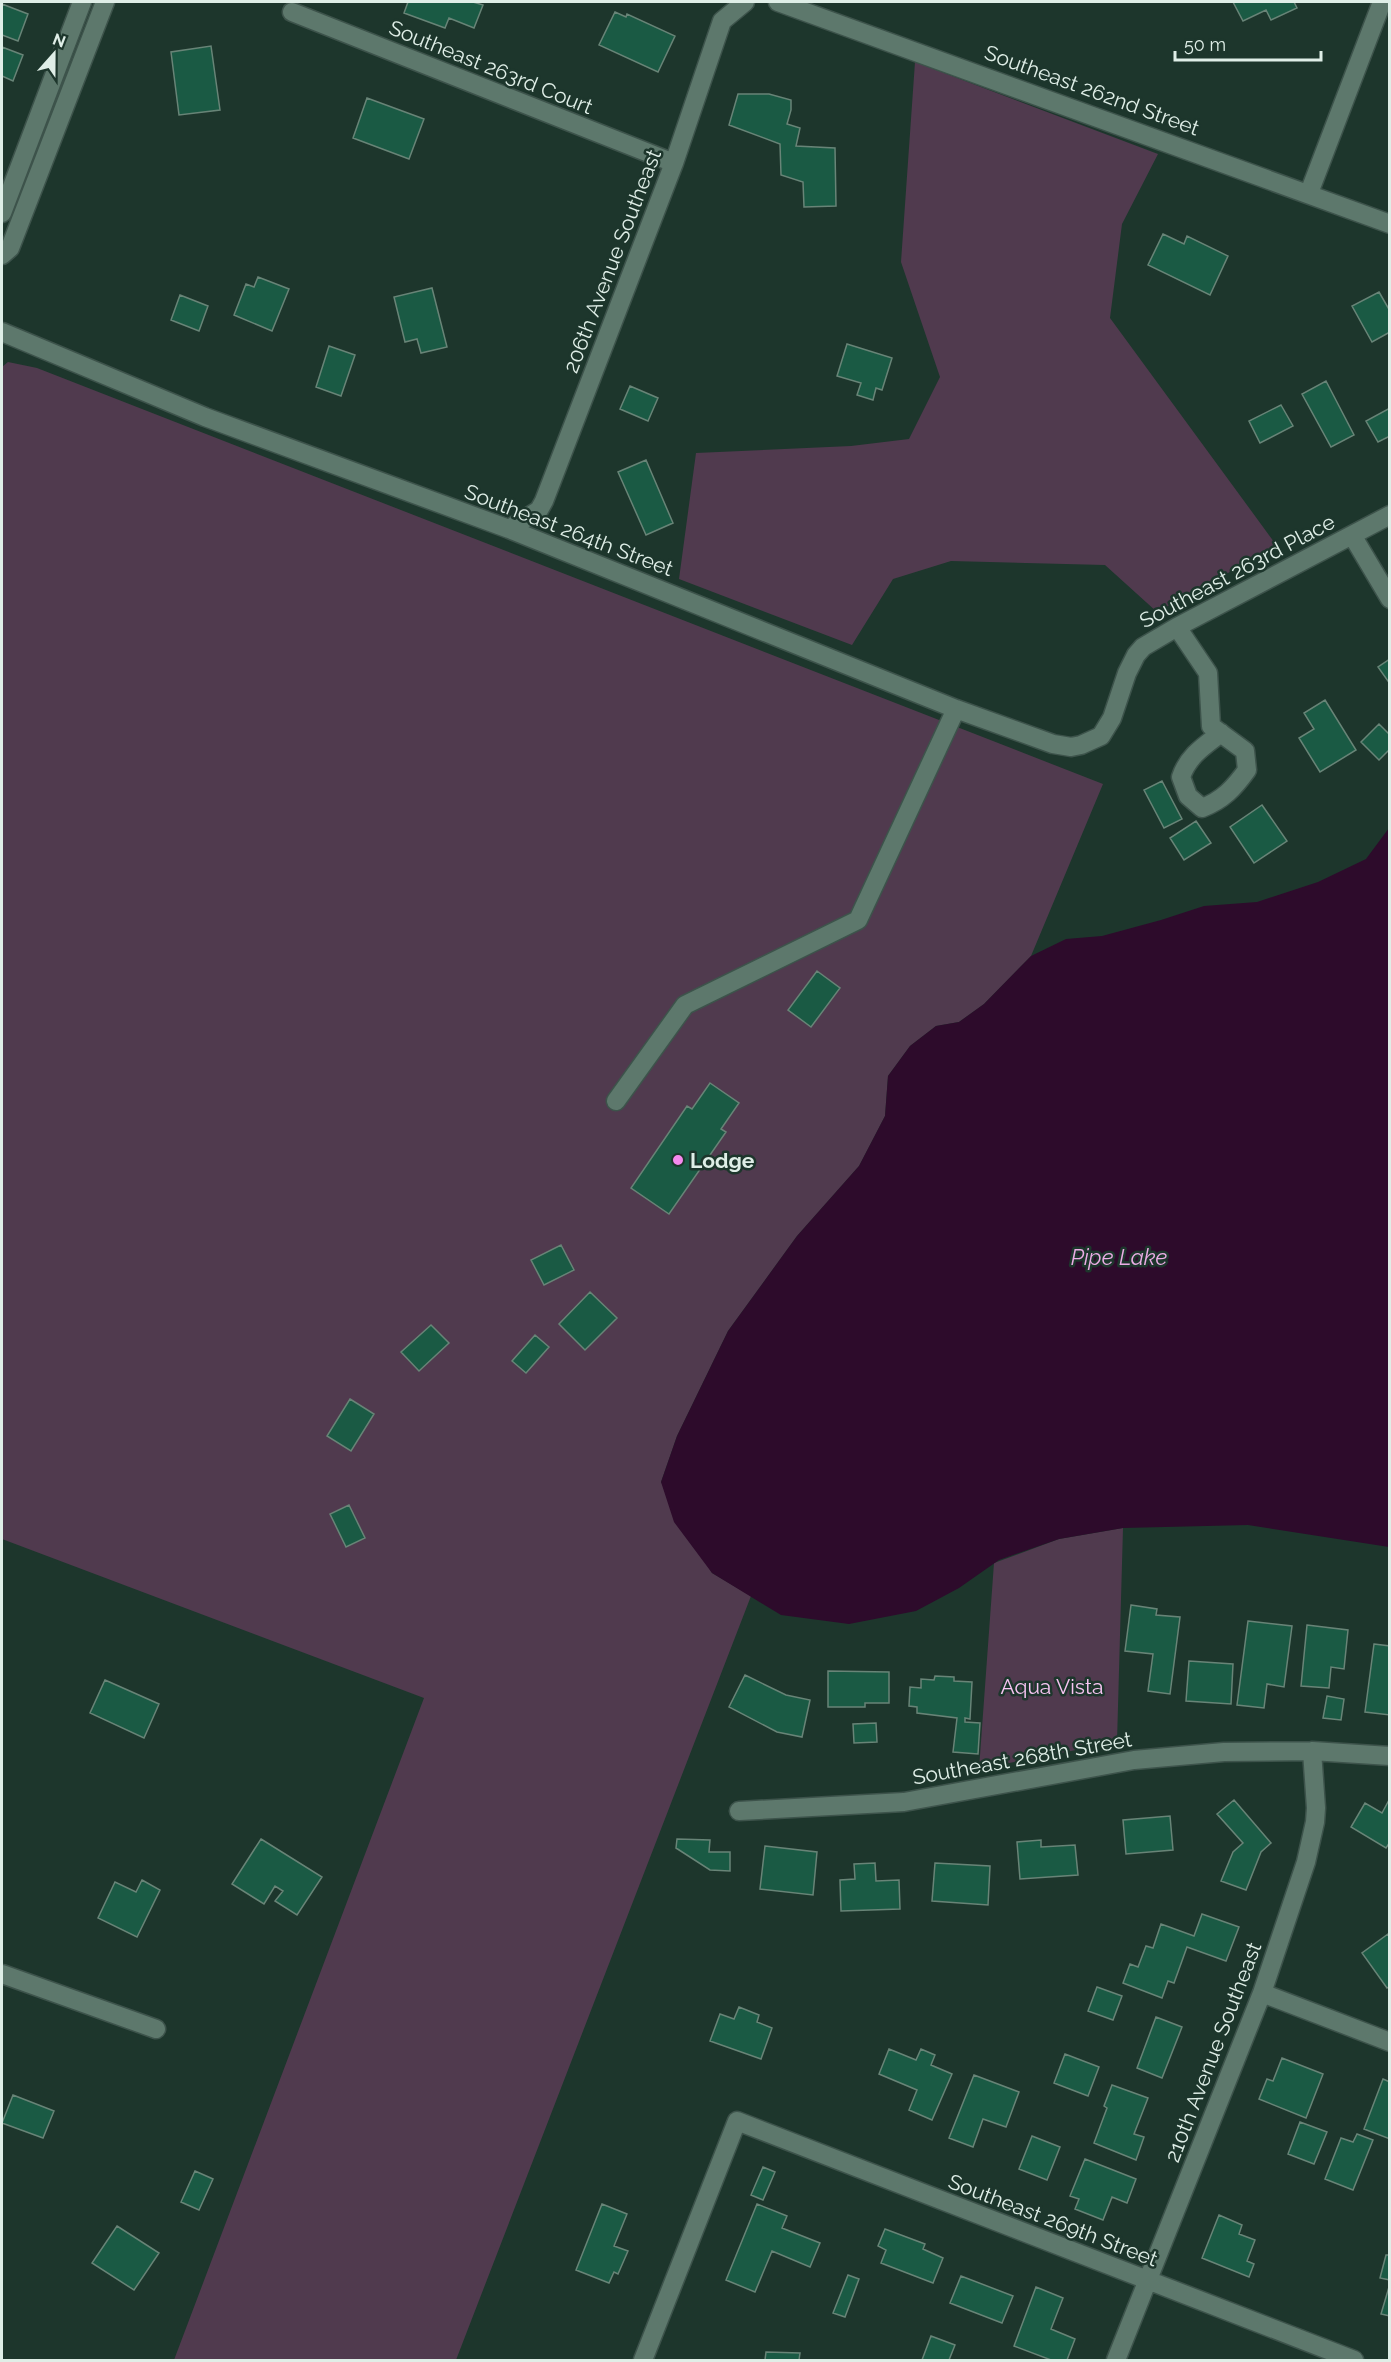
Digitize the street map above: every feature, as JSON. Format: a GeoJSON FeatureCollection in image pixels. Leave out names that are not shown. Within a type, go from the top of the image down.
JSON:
{"type":"FeatureCollection","features":[{"type":"Feature","properties":{"kind":"street"},"geometry":{"type":"LineString","coordinates":[[2,213],[82,2]]}},
{"type":"Feature","properties":{"kind":"street"},"geometry":{"type":"LineString","coordinates":[[2,255],[10,248],[105,2]]}},
{"type":"Feature","properties":{"kind":"street","name":"206th Avenue Southeast"},"geometry":{"type":"LineString","coordinates":[[509,530],[539,510],[544,501],[674,163],[722,21],[745,2]]}},
{"type":"Feature","properties":{"kind":"street","name":"Southeast 262nd Street"},"geometry":{"type":"LineString","coordinates":[[778,2],[1310,193],[1389,224]]}},
{"type":"Feature","properties":{"kind":"street"},"geometry":{"type":"LineString","coordinates":[[1310,193],[1382,2]]}},
{"type":"Feature","properties":{"kind":"street","name":"Southeast 263rd Court"},"geometry":{"type":"LineString","coordinates":[[292,12],[674,163]]}},
{"type":"Feature","properties":{"kind":"street","name":"Southeast 264th Street"},"geometry":{"type":"LineString","coordinates":[[2,332],[205,417],[509,530],[956,709],[1053,744],[1071,747],[1092,742],[1101,736],[1112,718]]}},
{"type":"Feature","properties":{"kind":"street","name":"Southeast 263rd Place"},"geometry":{"type":"LineString","coordinates":[[1112,718],[1127,673],[1143,647],[1389,515]]}},
{"type":"Feature","properties":{"kind":"street"},"geometry":{"type":"LineString","coordinates":[[1352,534],[1389,599]]}},
{"type":"Feature","properties":{"kind":"street"},"geometry":{"type":"LineString","coordinates":[[1177,627],[1208,673],[1211,726],[1221,733]]}},
{"type":"Feature","properties":{"kind":"street"},"geometry":{"type":"LineString","coordinates":[[616,1101],[685,1005],[858,920],[956,709]]}},
{"type":"Feature","properties":{"kind":"street","name":"Southeast 268th Street"},"geometry":{"type":"LineString","coordinates":[[739,1811],[904,1802],[1134,1760],[1224,1752],[1312,1751],[1389,1756]]}},
{"type":"Feature","properties":{"kind":"street","name":"210th Avenue Southeast"},"geometry":{"type":"LineString","coordinates":[[1116,2361],[1262,1993],[1306,1862],[1316,1822],[1312,1751]]}},
{"type":"Feature","properties":{"kind":"street"},"geometry":{"type":"LineString","coordinates":[[2,1974],[156,2029]]}},
{"type":"Feature","properties":{"kind":"street"},"geometry":{"type":"LineString","coordinates":[[1262,1993],[1389,2042]]}},
{"type":"Feature","properties":{"kind":"street","name":"Southeast 269th Street"},"geometry":{"type":"LineString","coordinates":[[643,2361],[736,2121],[1354,2361]]}},
{"type":"Feature","properties":{"kind":"green space"},"geometry":{"type":"Polygon","coordinates":[[[915,62],[1158,154],[1122,224],[1110,318],[1277,546],[1157,612],[1105,565],[951,561],[893,579],[852,645],[679,579],[696,453],[851,446],[909,439],[940,377],[901,262],[915,62]]]}},
{"type":"Feature","properties":{"kind":"green space"},"geometry":{"type":"Polygon","coordinates":[[[8,362],[37,368],[1103,784],[1031,956],[984,1004],[959,1022],[936,1026],[910,1046],[888,1076],[885,1116],[859,1166],[797,1236],[728,1331],[677,1436],[661,1482],[712,1573],[751,1596],[456,2360],[174,2360],[424,1698],[2,1539],[2,367],[8,362]]]}},
{"type":"Feature","properties":{"kind":"green space","name":"Aqua Vista"},"geometry":{"type":"Polygon","coordinates":[[[1123,1528],[1117,1742],[979,1769],[994,1563],[1059,1539],[1123,1528]]]}},
{"type":"Feature","properties":{"kind":"water","name":"Pipe Lake"},"geometry":{"type":"Polygon","coordinates":[[[1389,828],[1389,1547],[1248,1525],[1123,1528],[1059,1539],[999,1560],[959,1588],[916,1611],[849,1624],[781,1615],[712,1573],[674,1522],[661,1482],[677,1436],[728,1331],[797,1236],[859,1166],[885,1116],[888,1076],[910,1046],[936,1026],[959,1022],[984,1004],[1031,956],[1066,939],[1102,936],[1204,906],[1257,902],[1318,882],[1366,859],[1389,828]]]}},
{"type":"Feature","properties":{"kind":"building"},"geometry":{"type":"Polygon","coordinates":[[[408,2],[473,2],[483,5],[474,28],[449,18],[445,28],[404,13],[408,2]]]}},
{"type":"Feature","properties":{"kind":"building"},"geometry":{"type":"Polygon","coordinates":[[[1233,2],[1294,2],[1297,8],[1271,20],[1266,10],[1243,21],[1233,2]]]}},
{"type":"Feature","properties":{"kind":"building"},"geometry":{"type":"Polygon","coordinates":[[[2,4],[28,14],[18,41],[2,35],[2,4]]]}},
{"type":"Feature","properties":{"kind":"building"},"geometry":{"type":"Polygon","coordinates":[[[615,12],[626,17],[627,14],[675,36],[658,72],[599,45],[615,12]]]}},
{"type":"Feature","properties":{"kind":"building"},"geometry":{"type":"Polygon","coordinates":[[[211,46],[220,110],[179,115],[171,52],[211,46]]]}},
{"type":"Feature","properties":{"kind":"building"},"geometry":{"type":"Polygon","coordinates":[[[2,47],[23,55],[13,81],[2,76],[2,47]]]}},
{"type":"Feature","properties":{"kind":"building"},"geometry":{"type":"Polygon","coordinates":[[[738,94],[769,94],[791,100],[787,124],[800,128],[796,146],[835,148],[836,206],[804,207],[803,182],[781,175],[780,144],[729,125],[738,94]]]}},
{"type":"Feature","properties":{"kind":"building"},"geometry":{"type":"Polygon","coordinates":[[[367,98],[424,119],[409,159],[353,138],[367,98]]]}},
{"type":"Feature","properties":{"kind":"building"},"geometry":{"type":"Polygon","coordinates":[[[1163,234],[1184,244],[1187,236],[1228,256],[1210,295],[1148,265],[1163,234]]]}},
{"type":"Feature","properties":{"kind":"building"},"geometry":{"type":"Polygon","coordinates":[[[258,277],[289,289],[272,331],[234,315],[246,284],[254,287],[258,277]]]}},
{"type":"Feature","properties":{"kind":"building"},"geometry":{"type":"Polygon","coordinates":[[[432,288],[447,347],[421,353],[417,339],[405,342],[394,297],[432,288]]]}},
{"type":"Feature","properties":{"kind":"building"},"geometry":{"type":"Polygon","coordinates":[[[1379,292],[1390,311],[1390,332],[1372,342],[1352,306],[1379,292]]]}},
{"type":"Feature","properties":{"kind":"building"},"geometry":{"type":"Polygon","coordinates":[[[180,295],[208,306],[199,331],[171,320],[180,295]]]}},
{"type":"Feature","properties":{"kind":"building"},"geometry":{"type":"Polygon","coordinates":[[[847,344],[892,358],[882,390],[876,388],[873,400],[857,395],[861,383],[837,376],[847,344]]]}},
{"type":"Feature","properties":{"kind":"building"},"geometry":{"type":"Polygon","coordinates":[[[329,346],[355,355],[341,396],[316,387],[329,346]]]}},
{"type":"Feature","properties":{"kind":"building"},"geometry":{"type":"Polygon","coordinates":[[[1326,381],[1354,435],[1331,447],[1302,394],[1326,381]]]}},
{"type":"Feature","properties":{"kind":"building"},"geometry":{"type":"Polygon","coordinates":[[[630,386],[658,398],[648,421],[620,409],[630,386]]]}},
{"type":"Feature","properties":{"kind":"building"},"geometry":{"type":"Polygon","coordinates":[[[1281,405],[1293,426],[1260,443],[1249,421],[1281,405]]]}},
{"type":"Feature","properties":{"kind":"building"},"geometry":{"type":"Polygon","coordinates":[[[1390,408],[1390,436],[1378,442],[1366,421],[1390,408]]]}},
{"type":"Feature","properties":{"kind":"building"},"geometry":{"type":"Polygon","coordinates":[[[646,460],[673,523],[646,535],[618,472],[646,460]]]}},
{"type":"Feature","properties":{"kind":"building"},"geometry":{"type":"Polygon","coordinates":[[[1390,659],[1390,684],[1378,667],[1390,659]]]}},
{"type":"Feature","properties":{"kind":"building"},"geometry":{"type":"Polygon","coordinates":[[[1325,700],[1356,750],[1320,772],[1299,738],[1314,729],[1304,713],[1325,700]]]}},
{"type":"Feature","properties":{"kind":"building"},"geometry":{"type":"Polygon","coordinates":[[[1379,724],[1390,735],[1390,749],[1379,760],[1361,742],[1379,724]]]}},
{"type":"Feature","properties":{"kind":"building"},"geometry":{"type":"Polygon","coordinates":[[[1162,781],[1182,819],[1164,828],[1144,790],[1162,781]]]}},
{"type":"Feature","properties":{"kind":"building"},"geometry":{"type":"Polygon","coordinates":[[[1262,805],[1287,841],[1254,863],[1230,827],[1262,805]]]}},
{"type":"Feature","properties":{"kind":"building"},"geometry":{"type":"Polygon","coordinates":[[[1196,821],[1211,843],[1184,860],[1170,838],[1196,821]]]}},
{"type":"Feature","properties":{"kind":"building"},"geometry":{"type":"Polygon","coordinates":[[[817,971],[840,988],[811,1027],[788,1010],[817,971]]]}},
{"type":"Feature","properties":{"kind":"building","name":"Lodge"},"geometry":{"type":"Polygon","coordinates":[[[710,1083],[739,1103],[721,1129],[726,1132],[669,1214],[631,1188],[687,1106],[692,1109],[710,1083]]]}},
{"type":"Feature","properties":{"kind":"building"},"geometry":{"type":"Polygon","coordinates":[[[561,1245],[574,1270],[544,1285],[531,1260],[561,1245]]]}},
{"type":"Feature","properties":{"kind":"building"},"geometry":{"type":"Polygon","coordinates":[[[590,1292],[617,1318],[585,1350],[559,1324],[590,1292]]]}},
{"type":"Feature","properties":{"kind":"building"},"geometry":{"type":"Polygon","coordinates":[[[431,1325],[449,1343],[419,1371],[401,1352],[431,1325]]]}},
{"type":"Feature","properties":{"kind":"building"},"geometry":{"type":"Polygon","coordinates":[[[535,1335],[549,1347],[526,1373],[512,1361],[535,1335]]]}},
{"type":"Feature","properties":{"kind":"building"},"geometry":{"type":"Polygon","coordinates":[[[350,1399],[374,1414],[351,1451],[327,1436],[350,1399]]]}},
{"type":"Feature","properties":{"kind":"building"},"geometry":{"type":"Polygon","coordinates":[[[349,1505],[365,1538],[346,1547],[330,1514],[349,1505]]]}},
{"type":"Feature","properties":{"kind":"building"},"geometry":{"type":"Polygon","coordinates":[[[1131,1605],[1157,1609],[1156,1615],[1180,1617],[1170,1694],[1148,1691],[1153,1654],[1125,1651],[1131,1605]]]}},
{"type":"Feature","properties":{"kind":"building"},"geometry":{"type":"Polygon","coordinates":[[[1248,1621],[1292,1626],[1284,1687],[1267,1684],[1264,1708],[1237,1705],[1248,1621]]]}},
{"type":"Feature","properties":{"kind":"building"},"geometry":{"type":"Polygon","coordinates":[[[1307,1625],[1348,1630],[1344,1669],[1331,1667],[1329,1688],[1301,1686],[1307,1625]]]}},
{"type":"Feature","properties":{"kind":"building"},"geometry":{"type":"Polygon","coordinates":[[[1374,1644],[1390,1646],[1390,1715],[1365,1712],[1374,1644]]]}},
{"type":"Feature","properties":{"kind":"building"},"geometry":{"type":"Polygon","coordinates":[[[1189,1661],[1233,1664],[1231,1704],[1186,1701],[1189,1661]]]}},
{"type":"Feature","properties":{"kind":"building"},"geometry":{"type":"Polygon","coordinates":[[[828,1671],[889,1672],[889,1703],[865,1703],[865,1707],[828,1707],[828,1671]]]}},
{"type":"Feature","properties":{"kind":"building"},"geometry":{"type":"Polygon","coordinates":[[[745,1675],[786,1695],[810,1700],[802,1737],[777,1732],[729,1707],[745,1675]]]}},
{"type":"Feature","properties":{"kind":"building"},"geometry":{"type":"Polygon","coordinates":[[[935,1676],[954,1677],[954,1681],[972,1682],[970,1719],[965,1718],[965,1722],[980,1723],[978,1754],[953,1752],[957,1718],[917,1713],[917,1707],[909,1706],[910,1687],[921,1688],[921,1679],[934,1680],[935,1676]]]}},
{"type":"Feature","properties":{"kind":"building"},"geometry":{"type":"Polygon","coordinates":[[[105,1680],[159,1704],[144,1738],[90,1713],[105,1680]]]}},
{"type":"Feature","properties":{"kind":"building"},"geometry":{"type":"Polygon","coordinates":[[[1327,1696],[1344,1699],[1341,1720],[1323,1718],[1327,1696]]]}},
{"type":"Feature","properties":{"kind":"building"},"geometry":{"type":"Polygon","coordinates":[[[876,1723],[877,1742],[854,1743],[853,1724],[876,1723]]]}},
{"type":"Feature","properties":{"kind":"building"},"geometry":{"type":"Polygon","coordinates":[[[1234,1800],[1271,1843],[1261,1852],[1246,1890],[1221,1881],[1233,1852],[1243,1843],[1217,1814],[1234,1800]]]}},
{"type":"Feature","properties":{"kind":"building"},"geometry":{"type":"Polygon","coordinates":[[[1389,1800],[1390,1842],[1386,1848],[1351,1827],[1365,1803],[1382,1813],[1389,1800]]]}},
{"type":"Feature","properties":{"kind":"building"},"geometry":{"type":"Polygon","coordinates":[[[1170,1816],[1173,1850],[1126,1854],[1123,1820],[1170,1816]]]}},
{"type":"Feature","properties":{"kind":"building"},"geometry":{"type":"Polygon","coordinates":[[[261,1839],[322,1877],[297,1915],[275,1901],[283,1891],[275,1886],[264,1904],[232,1884],[261,1839]]]}},
{"type":"Feature","properties":{"kind":"building"},"geometry":{"type":"Polygon","coordinates":[[[677,1839],[710,1840],[709,1852],[730,1852],[730,1871],[710,1870],[676,1848],[677,1839]]]}},
{"type":"Feature","properties":{"kind":"building"},"geometry":{"type":"Polygon","coordinates":[[[1041,1840],[1041,1847],[1075,1845],[1078,1875],[1020,1879],[1017,1842],[1041,1840]]]}},
{"type":"Feature","properties":{"kind":"building"},"geometry":{"type":"Polygon","coordinates":[[[765,1846],[817,1852],[813,1895],[760,1889],[765,1846]]]}},
{"type":"Feature","properties":{"kind":"building"},"geometry":{"type":"Polygon","coordinates":[[[875,1863],[876,1881],[899,1880],[900,1909],[841,1911],[840,1880],[855,1879],[854,1864],[875,1863]]]}},
{"type":"Feature","properties":{"kind":"building"},"geometry":{"type":"Polygon","coordinates":[[[935,1863],[990,1866],[988,1905],[932,1901],[935,1863]]]}},
{"type":"Feature","properties":{"kind":"building"},"geometry":{"type":"Polygon","coordinates":[[[142,1880],[160,1890],[137,1937],[98,1918],[115,1882],[136,1892],[142,1880]]]}},
{"type":"Feature","properties":{"kind":"building"},"geometry":{"type":"Polygon","coordinates":[[[1202,1914],[1239,1927],[1226,1961],[1187,1947],[1174,1983],[1168,1981],[1162,1998],[1123,1983],[1130,1964],[1138,1967],[1146,1946],[1153,1948],[1161,1924],[1194,1936],[1202,1914]]]}},
{"type":"Feature","properties":{"kind":"building"},"geometry":{"type":"Polygon","coordinates":[[[1388,1934],[1390,1937],[1390,1986],[1387,1988],[1362,1953],[1388,1934]]]}},
{"type":"Feature","properties":{"kind":"building"},"geometry":{"type":"Polygon","coordinates":[[[1097,1987],[1122,1996],[1113,2020],[1088,2011],[1097,1987]]]}},
{"type":"Feature","properties":{"kind":"building"},"geometry":{"type":"Polygon","coordinates":[[[739,2007],[759,2015],[757,2022],[772,2028],[761,2059],[710,2041],[720,2014],[734,2019],[739,2007]]]}},
{"type":"Feature","properties":{"kind":"building"},"geometry":{"type":"Polygon","coordinates":[[[1156,2017],[1182,2027],[1162,2078],[1137,2068],[1156,2017]]]}},
{"type":"Feature","properties":{"kind":"building"},"geometry":{"type":"Polygon","coordinates":[[[889,2049],[916,2060],[921,2049],[935,2055],[931,2065],[952,2074],[932,2120],[909,2110],[917,2090],[879,2074],[889,2049]]]}},
{"type":"Feature","properties":{"kind":"building"},"geometry":{"type":"Polygon","coordinates":[[[1065,2054],[1099,2067],[1088,2096],[1054,2083],[1065,2054]]]}},
{"type":"Feature","properties":{"kind":"building"},"geometry":{"type":"Polygon","coordinates":[[[1282,2058],[1323,2074],[1306,2118],[1259,2099],[1267,2079],[1273,2081],[1282,2058]]]}},
{"type":"Feature","properties":{"kind":"building"},"geometry":{"type":"Polygon","coordinates":[[[974,2075],[1019,2092],[1006,2127],[983,2119],[973,2147],[949,2138],[974,2075]]]}},
{"type":"Feature","properties":{"kind":"building"},"geometry":{"type":"Polygon","coordinates":[[[1383,2079],[1390,2082],[1390,2139],[1364,2129],[1383,2079]]]}},
{"type":"Feature","properties":{"kind":"building"},"geometry":{"type":"Polygon","coordinates":[[[1112,2085],[1148,2098],[1134,2134],[1144,2137],[1136,2160],[1094,2143],[1107,2108],[1104,2106],[1112,2085]]]}},
{"type":"Feature","properties":{"kind":"building"},"geometry":{"type":"Polygon","coordinates":[[[13,2095],[54,2111],[43,2138],[2,2123],[13,2095]]]}},
{"type":"Feature","properties":{"kind":"building"},"geometry":{"type":"Polygon","coordinates":[[[1300,2122],[1327,2132],[1314,2164],[1288,2154],[1300,2122]]]}},
{"type":"Feature","properties":{"kind":"building"},"geometry":{"type":"Polygon","coordinates":[[[1357,2134],[1373,2140],[1353,2190],[1325,2179],[1341,2138],[1353,2142],[1357,2134]]]}},
{"type":"Feature","properties":{"kind":"building"},"geometry":{"type":"Polygon","coordinates":[[[1032,2136],[1060,2147],[1047,2180],[1019,2169],[1032,2136]]]}},
{"type":"Feature","properties":{"kind":"building"},"geometry":{"type":"Polygon","coordinates":[[[1085,2159],[1136,2179],[1127,2203],[1112,2197],[1103,2220],[1075,2209],[1079,2199],[1070,2196],[1085,2159]]]}},
{"type":"Feature","properties":{"kind":"building"},"geometry":{"type":"Polygon","coordinates":[[[763,2167],[775,2172],[763,2200],[751,2195],[763,2167]]]}},
{"type":"Feature","properties":{"kind":"building"},"geometry":{"type":"Polygon","coordinates":[[[195,2171],[213,2179],[199,2210],[181,2202],[195,2171]]]}},
{"type":"Feature","properties":{"kind":"building"},"geometry":{"type":"Polygon","coordinates":[[[602,2204],[627,2214],[614,2246],[628,2251],[618,2274],[614,2272],[609,2283],[576,2270],[602,2204]]]}},
{"type":"Feature","properties":{"kind":"building"},"geometry":{"type":"Polygon","coordinates":[[[757,2204],[787,2216],[782,2228],[820,2243],[810,2267],[772,2251],[755,2292],[726,2280],[757,2204]]]}},
{"type":"Feature","properties":{"kind":"building"},"geometry":{"type":"Polygon","coordinates":[[[1219,2215],[1242,2225],[1239,2234],[1255,2240],[1247,2261],[1254,2264],[1249,2277],[1202,2258],[1219,2215]]]}},
{"type":"Feature","properties":{"kind":"building"},"geometry":{"type":"Polygon","coordinates":[[[117,2226],[159,2253],[134,2290],[92,2263],[117,2226]]]}},
{"type":"Feature","properties":{"kind":"building"},"geometry":{"type":"Polygon","coordinates":[[[885,2229],[925,2244],[923,2249],[943,2258],[933,2283],[881,2263],[886,2250],[878,2246],[885,2229]]]}},
{"type":"Feature","properties":{"kind":"building"},"geometry":{"type":"Polygon","coordinates":[[[1386,2255],[1390,2255],[1390,2280],[1380,2278],[1386,2255]]]}},
{"type":"Feature","properties":{"kind":"building"},"geometry":{"type":"Polygon","coordinates":[[[848,2275],[859,2279],[845,2317],[833,2313],[848,2275]]]}},
{"type":"Feature","properties":{"kind":"building"},"geometry":{"type":"Polygon","coordinates":[[[961,2276],[1013,2296],[1002,2323],[950,2303],[961,2276]]]}},
{"type":"Feature","properties":{"kind":"building"},"geometry":{"type":"Polygon","coordinates":[[[1036,2287],[1063,2298],[1051,2329],[1075,2339],[1067,2360],[1051,2360],[1014,2346],[1036,2287]]]}},
{"type":"Feature","properties":{"kind":"building"},"geometry":{"type":"Polygon","coordinates":[[[1390,2288],[1390,2316],[1381,2314],[1390,2288]]]}},
{"type":"Feature","properties":{"kind":"building"},"geometry":{"type":"Polygon","coordinates":[[[931,2336],[955,2345],[949,2360],[922,2360],[931,2336]]]}},
{"type":"Feature","properties":{"kind":"building"},"geometry":{"type":"Polygon","coordinates":[[[766,2352],[800,2353],[799,2360],[765,2360],[766,2352]]]}},
{"type":"Feature","properties":{"kind":"place","name":"Lodge"},"geometry":{"type":"Point","coordinates":[678,1160]}}]}
